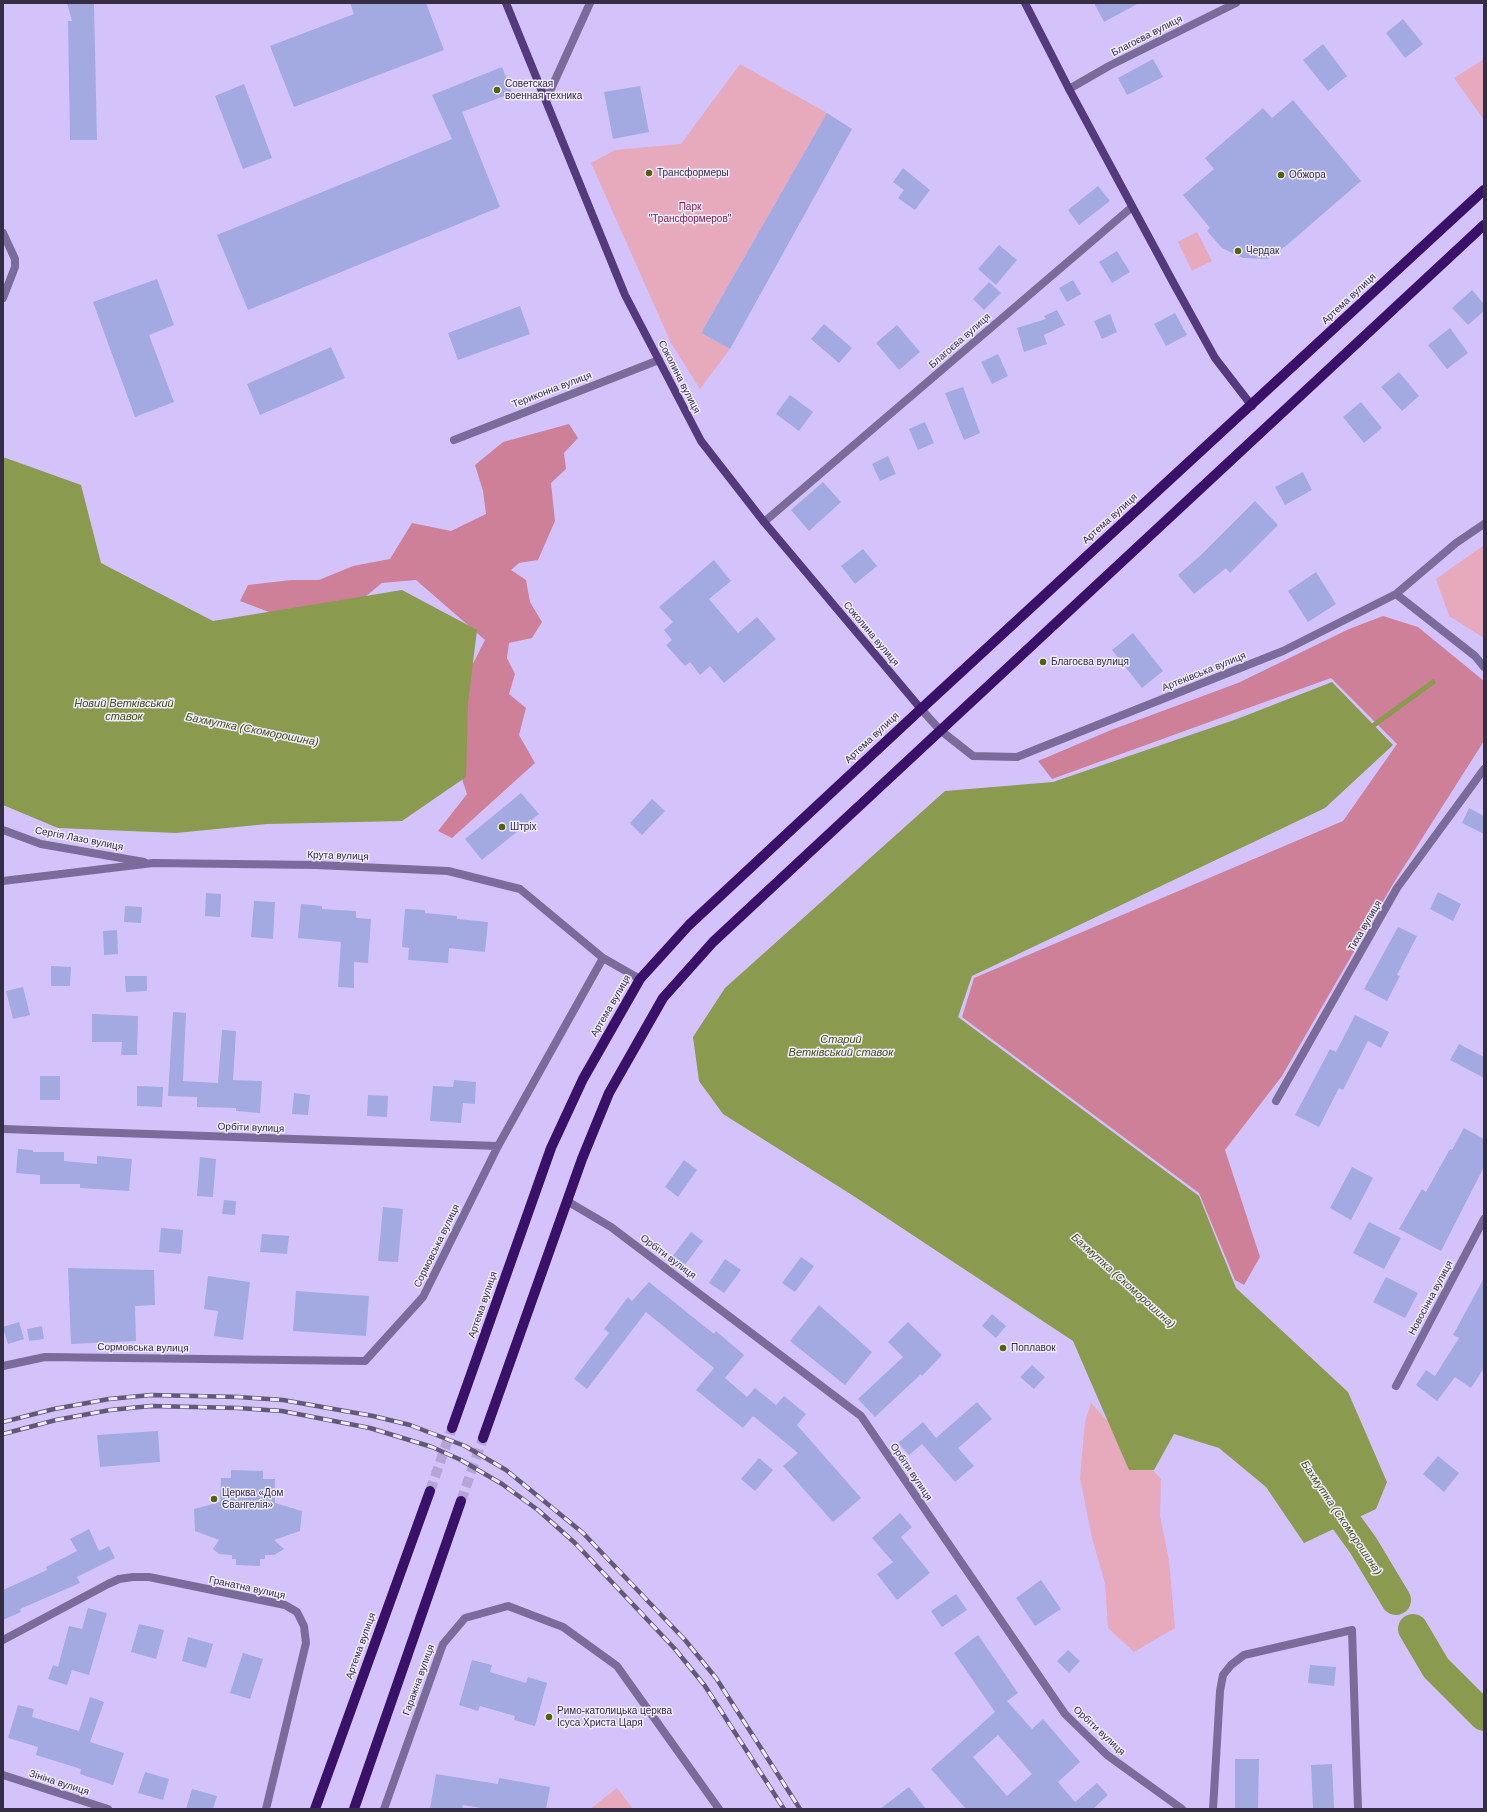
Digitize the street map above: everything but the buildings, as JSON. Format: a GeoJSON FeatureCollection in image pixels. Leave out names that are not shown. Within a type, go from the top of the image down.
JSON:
{"type":"FeatureCollection","features":[{"type":"Feature","properties":{"kind":"main road","name":"Артема вулиця"},"geometry":{"type":"LineString","coordinates":[[452,1428],[551,1148],[583,1080],[640,979],[690,925],[921,709],[1252,406],[1484,190]]}},
{"type":"Feature","properties":{"kind":"main road"},"geometry":{"type":"LineString","coordinates":[[483,1438],[582,1159],[609,1093],[663,998],[713,942],[1484,225]]}},
{"type":"Feature","properties":{"kind":"main road","name":"Артема вулиця"},"geometry":{"type":"LineString","coordinates":[[315,1809],[430,1491]]}},
{"type":"Feature","properties":{"kind":"main road"},"geometry":{"type":"LineString","coordinates":[[354,1809],[461,1501]]}},
{"type":"Feature","properties":{"kind":"street","name":"Соколина вулиця"},"geometry":{"type":"LineString","coordinates":[[506,3],[625,295],[701,441],[764,522],[921,709]]}},
{"type":"Feature","properties":{"kind":"street"},"geometry":{"type":"LineString","coordinates":[[546,100],[590,3]]}},
{"type":"Feature","properties":{"kind":"street"},"geometry":{"type":"LineString","coordinates":[[1026,3],[1068,89],[1215,358],[1252,406]]}},
{"type":"Feature","properties":{"kind":"street","name":"Благоєва вулиця"},"geometry":{"type":"LineString","coordinates":[[1068,89],[1109,66],[1236,3]]}},
{"type":"Feature","properties":{"kind":"street","name":"Благоєва вулиця"},"geometry":{"type":"LineString","coordinates":[[764,522],[1132,207]]}},
{"type":"Feature","properties":{"kind":"street"},"geometry":{"type":"LineString","coordinates":[[3,233],[15,259],[15,267],[4,293]]}},
{"type":"Feature","properties":{"kind":"street","name":"Териконна вулиця"},"geometry":{"type":"LineString","coordinates":[[454,440],[659,360]]}},
{"type":"Feature","properties":{"kind":"street","name":"Артеківська вулиця"},"geometry":{"type":"LineString","coordinates":[[921,709],[940,730],[973,756],[1018,757],[1283,651],[1396,594],[1456,543],[1484,524]]}},
{"type":"Feature","properties":{"kind":"street"},"geometry":{"type":"LineString","coordinates":[[1396,594],[1475,656],[1484,666]]}},
{"type":"Feature","properties":{"kind":"street","name":"Тиха вулиця"},"geometry":{"type":"LineString","coordinates":[[1276,1101],[1397,888],[1484,769]]}},
{"type":"Feature","properties":{"kind":"street","name":"Сергія Лазо вулиця"},"geometry":{"type":"LineString","coordinates":[[3,830],[41,844],[153,863]]}},
{"type":"Feature","properties":{"kind":"street","name":"Крута вулиця"},"geometry":{"type":"LineString","coordinates":[[3,881],[153,863],[316,865],[448,871],[520,889],[603,958],[640,979]]}},
{"type":"Feature","properties":{"kind":"street","name":"Сормовська вулиця"},"geometry":{"type":"LineString","coordinates":[[3,1366],[45,1357],[365,1361],[423,1297],[498,1146],[603,958]]}},
{"type":"Feature","properties":{"kind":"street","name":"Орбіти вулиця"},"geometry":{"type":"LineString","coordinates":[[3,1130],[498,1146]]}},
{"type":"Feature","properties":{"kind":"street","name":"Орбіти вулиця"},"geometry":{"type":"LineString","coordinates":[[567,1201],[611,1227],[860,1416],[1065,1714],[1107,1755],[1182,1809]]}},
{"type":"Feature","properties":{"kind":"street","name":"Новосінна вулиця"},"geometry":{"type":"LineString","coordinates":[[1396,1386],[1484,1220]]}},
{"type":"Feature","properties":{"kind":"street","name":"Гранатна вулиця"},"geometry":{"type":"LineString","coordinates":[[3,1640],[108,1584],[119,1579],[133,1577],[149,1577],[285,1605],[297,1612],[304,1626],[306,1643],[266,1809]]}},
{"type":"Feature","properties":{"kind":"street","name":"Гаражна вулиця"},"geometry":{"type":"LineString","coordinates":[[384,1809],[443,1644],[465,1618],[508,1606],[563,1627],[617,1666],[719,1809]]}},
{"type":"Feature","properties":{"kind":"street"},"geometry":{"type":"LineString","coordinates":[[1213,1809],[1220,1691],[1223,1675],[1231,1665],[1244,1655],[1352,1630],[1358,1809]]}},
{"type":"Feature","properties":{"kind":"street","name":"Зініна вулиця"},"geometry":{"type":"LineString","coordinates":[[3,1776],[108,1809]]}},
{"type":"Feature","properties":{"kind":"green space"},"geometry":{"type":"Polygon","coordinates":[[[1484,59],[1484,120],[1454,78],[1484,59]]]}},
{"type":"Feature","properties":{"kind":"green space","name":"Парк \"Трансформеров\""},"geometry":{"type":"Polygon","coordinates":[[[740,64],[827,113],[701,333],[730,349],[700,389],[671,343],[591,163],[615,150],[681,144],[740,64]]]}},
{"type":"Feature","properties":{"kind":"green space"},"geometry":{"type":"Polygon","coordinates":[[[1197,232],[1212,261],[1192,271],[1178,242],[1197,232]]]}},
{"type":"Feature","properties":{"kind":"green space"},"geometry":{"type":"Polygon","coordinates":[[[1484,545],[1484,638],[1449,616],[1436,579],[1484,545]]]}},
{"type":"Feature","properties":{"kind":"green space"},"geometry":{"type":"Polygon","coordinates":[[[1091,1403],[1161,1479],[1160,1516],[1169,1560],[1175,1628],[1134,1652],[1108,1628],[1105,1583],[1092,1538],[1080,1478],[1085,1422],[1091,1403]]]}},
{"type":"Feature","properties":{"kind":"green space"},"geometry":{"type":"Polygon","coordinates":[[[617,1788],[633,1809],[590,1809],[617,1788]]]}},
{"type":"Feature","properties":{"kind":"shaded area"},"geometry":{"type":"Polygon","coordinates":[[[569,424],[578,438],[564,453],[566,469],[551,483],[555,521],[538,560],[519,563],[511,570],[526,580],[530,602],[542,622],[532,638],[509,643],[507,658],[515,674],[509,694],[526,708],[519,735],[535,763],[452,838],[438,831],[467,794],[455,758],[462,685],[485,640],[416,580],[382,583],[349,610],[306,618],[269,612],[240,601],[248,585],[291,580],[319,580],[353,566],[390,559],[412,523],[451,531],[486,514],[483,491],[475,465],[503,442],[569,424]]]}},
{"type":"Feature","properties":{"kind":"shaded area"},"geometry":{"type":"Polygon","coordinates":[[[1383,616],[1418,627],[1484,681],[1484,741],[1393,884],[1282,1076],[1225,1150],[1260,1257],[1244,1285],[1235,1280],[1199,1193],[962,1017],[974,978],[1343,821],[1397,744],[1331,678],[1052,779],[1038,761],[1111,730],[1238,683],[1349,629],[1383,616]]]}},
{"type":"Feature","properties":{"kind":"water","name":"Новий Ветківський ставок"},"geometry":{"type":"Polygon","coordinates":[[[3,457],[81,485],[101,563],[213,621],[402,590],[477,630],[468,703],[466,777],[402,821],[267,824],[176,833],[58,828],[3,805],[3,457]]]}},
{"type":"Feature","properties":{"kind":"water","name":"Старий Ветківський ставок"},"geometry":{"type":"Polygon","coordinates":[[[1332,682],[1393,745],[1325,808],[972,976],[958,1017],[1199,1196],[1236,1288],[1348,1392],[1387,1482],[1376,1509],[1304,1543],[1266,1487],[1219,1448],[1174,1434],[1154,1470],[1129,1470],[1073,1341],[852,1195],[723,1114],[699,1081],[693,1037],[725,988],[945,791],[1053,782],[1237,719],[1332,682]]]}},
{"type":"Feature","properties":{"kind":"waterway"},"geometry":{"type":"LineString","coordinates":[[1374,725],[1433,682]]}},
{"type":"Feature","properties":{"kind":"waterway","name":"Бахмутка (Скоморошина)"},"geometry":{"type":"LineString","coordinates":[[1323,1490],[1363,1545],[1396,1600]]}},
{"type":"Feature","properties":{"kind":"waterway","name":"Бахмутка (Скоморошина)"},"geometry":{"type":"LineString","coordinates":[[1413,1629],[1436,1668],[1484,1716]]}},
{"type":"Feature","properties":{"kind":"tunnel"},"geometry":{"type":"LineString","coordinates":[[430,1491],[452,1428]]}},
{"type":"Feature","properties":{"kind":"tunnel"},"geometry":{"type":"LineString","coordinates":[[461,1501],[483,1438]]}},
{"type":"Feature","properties":{"kind":"railway"},"geometry":{"type":"LineString","coordinates":[[3,1422],[54,1409],[109,1399],[151,1395],[238,1397],[283,1400],[373,1416],[410,1425],[465,1446],[506,1470],[583,1533],[685,1640],[716,1678],[800,1809]]}},
{"type":"Feature","properties":{"kind":"railway"},"geometry":{"type":"LineString","coordinates":[[3,1434],[56,1420],[110,1410],[151,1406],[238,1408],[282,1411],[370,1428],[432,1447],[461,1460],[502,1484],[538,1510],[575,1543],[675,1649],[705,1686],[784,1809]]}},
{"type":"Feature","properties":{"kind":"place","name":"Советская военная техника"},"geometry":{"type":"Point","coordinates":[497,90]}},
{"type":"Feature","properties":{"kind":"place","name":"Трансформеры"},"geometry":{"type":"Point","coordinates":[649,173]}},
{"type":"Feature","properties":{"kind":"place","name":"Обжора"},"geometry":{"type":"Point","coordinates":[1281,175]}},
{"type":"Feature","properties":{"kind":"place","name":"Чердак"},"geometry":{"type":"Point","coordinates":[1238,251]}},
{"type":"Feature","properties":{"kind":"place","name":"Благоєва вулиця"},"geometry":{"type":"Point","coordinates":[1043,662]}},
{"type":"Feature","properties":{"kind":"place","name":"Штріх"},"geometry":{"type":"Point","coordinates":[502,827]}},
{"type":"Feature","properties":{"kind":"place","name":"Поплавок"},"geometry":{"type":"Point","coordinates":[1003,1348]}},
{"type":"Feature","properties":{"kind":"place","name":"Церква «Дом Євангелія»"},"geometry":{"type":"Point","coordinates":[214,1499]}},
{"type":"Feature","properties":{"kind":"place","name":"Римо-католицька церква Ісуса Христа Царя"},"geometry":{"type":"Point","coordinates":[549,1717]}}]}
